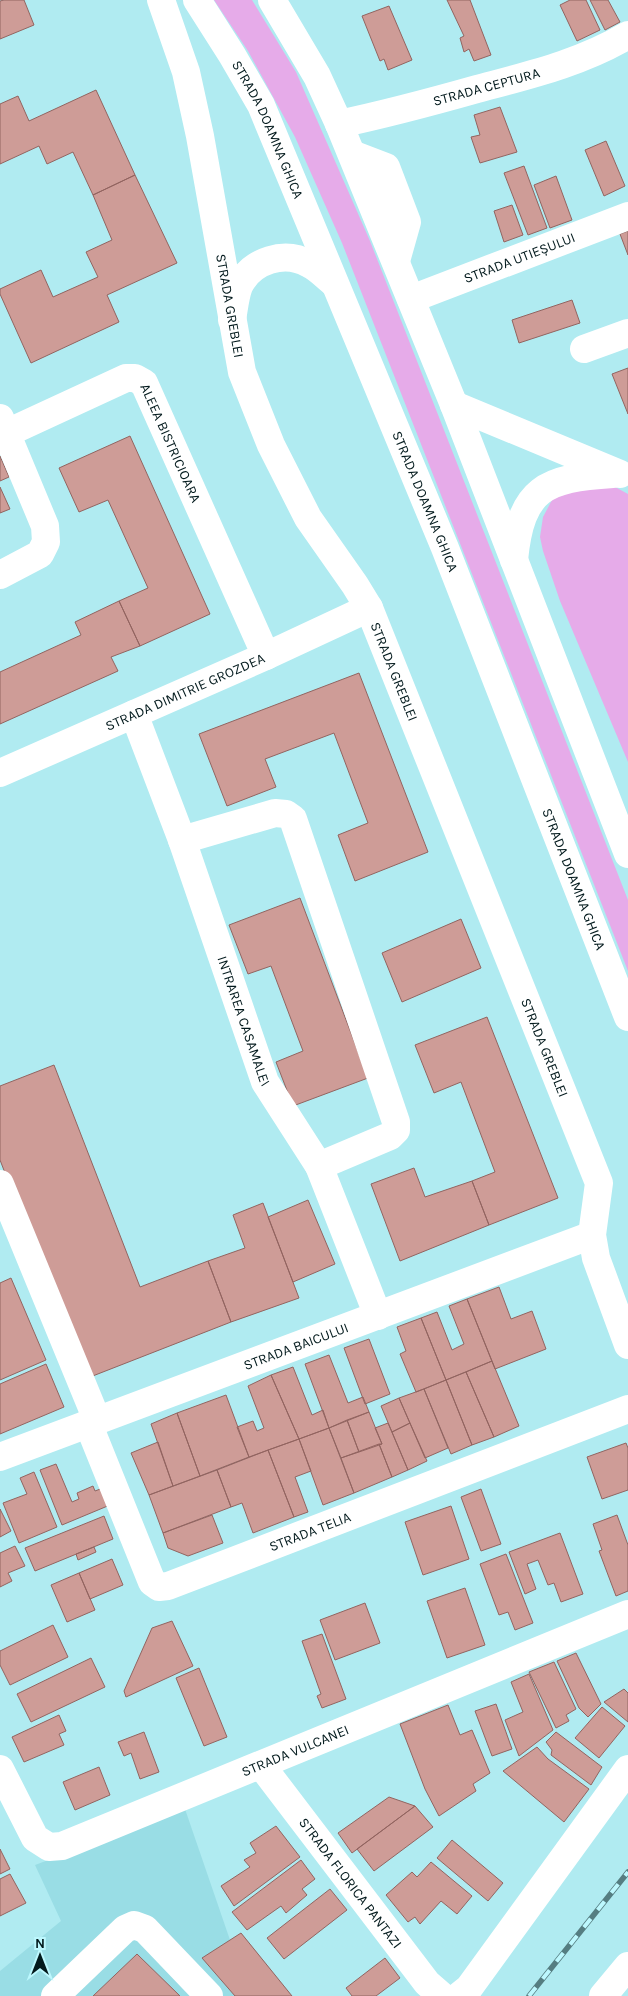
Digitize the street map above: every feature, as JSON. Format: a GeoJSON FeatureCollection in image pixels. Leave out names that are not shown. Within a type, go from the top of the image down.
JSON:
{"type":"FeatureCollection","features":[{"type":"Feature","properties":{"kind":"street","name":"STRADA GREBLEI"},"geometry":{"type":"LineString","coordinates":[[161,0],[186,72],[200,136],[242,372],[271,446],[308,518],[369,608],[599,1183],[592,1235],[596,1258],[628,1345]]}},
{"type":"Feature","properties":{"kind":"street","name":"STRADA DOAMNA GHICA"},"geometry":{"type":"LineString","coordinates":[[197,0],[232,54],[261,106],[445,548],[628,1017]]}},
{"type":"Feature","properties":{"kind":"street"},"geometry":{"type":"LineString","coordinates":[[272,0],[317,76],[352,154],[454,405],[628,854]]}},
{"type":"Feature","properties":{"kind":"street","name":"STRADA CEPTURA"},"geometry":{"type":"LineString","coordinates":[[339,124],[382,115],[546,71],[578,60],[628,35]]}},
{"type":"Feature","properties":{"kind":"street","name":"STRADA UTIEȘULUI"},"geometry":{"type":"LineString","coordinates":[[410,300],[628,216]]}},
{"type":"Feature","properties":{"kind":"street"},"geometry":{"type":"LineString","coordinates":[[232,320],[239,286],[249,272],[262,262],[278,257],[295,258],[310,264],[335,284]]}},
{"type":"Feature","properties":{"kind":"street"},"geometry":{"type":"LineString","coordinates":[[584,350],[628,334]]}},
{"type":"Feature","properties":{"kind":"street","name":"ALEEA BISTRICIOARA"},"geometry":{"type":"LineString","coordinates":[[3,425],[126,378],[135,378],[144,383],[266,656]]}},
{"type":"Feature","properties":{"kind":"street"},"geometry":{"type":"LineString","coordinates":[[454,405],[624,476]]}},
{"type":"Feature","properties":{"kind":"street"},"geometry":{"type":"LineString","coordinates":[[0,575],[40,554],[46,542],[45,526],[3,425]]}},
{"type":"Feature","properties":{"kind":"street"},"geometry":{"type":"LineString","coordinates":[[514,563],[520,523],[528,506],[538,494],[551,484],[568,478],[624,476]]}},
{"type":"Feature","properties":{"kind":"street","name":"STRADA DIMITRIE GROZDEA"},"geometry":{"type":"LineString","coordinates":[[0,773],[266,656],[369,608]]}},
{"type":"Feature","properties":{"kind":"street","name":"INTRAREA CASAMALEI"},"geometry":{"type":"LineString","coordinates":[[134,714],[182,840],[265,1082],[319,1166],[378,1316]]}},
{"type":"Feature","properties":{"kind":"street"},"geometry":{"type":"LineString","coordinates":[[182,840],[275,813],[286,814],[293,820],[396,1122],[396,1130],[390,1136],[319,1166]]}},
{"type":"Feature","properties":{"kind":"street"},"geometry":{"type":"LineString","coordinates":[[0,1184],[93,1421]]}},
{"type":"Feature","properties":{"kind":"street","name":"STRADA BAICULUI"},"geometry":{"type":"LineString","coordinates":[[0,1457],[592,1235]]}},
{"type":"Feature","properties":{"kind":"street","name":"STRADA TELIA"},"geometry":{"type":"LineString","coordinates":[[93,1421],[152,1582],[159,1587],[178,1583],[628,1409]]}},
{"type":"Feature","properties":{"kind":"street","name":"STRADA VULCANEI"},"geometry":{"type":"LineString","coordinates":[[0,1769],[35,1838],[49,1847],[62,1846],[628,1614]]}},
{"type":"Feature","properties":{"kind":"street","name":"STRADA FLORICA PANTAZI"},"geometry":{"type":"LineString","coordinates":[[262,1765],[426,1983],[442,1996]]}},
{"type":"Feature","properties":{"kind":"street"},"geometry":{"type":"LineString","coordinates":[[459,1996],[469,1988],[628,1769]]}},
{"type":"Feature","properties":{"kind":"street"},"geometry":{"type":"LineString","coordinates":[[55,1996],[125,1929],[134,1926],[145,1929],[209,1996]]}},
{"type":"Feature","properties":{"kind":"street"},"geometry":{"type":"LineString","coordinates":[[603,1996],[628,1966]]}},
{"type":"Feature","properties":{"kind":"shaded area"},"geometry":{"type":"Polygon","coordinates":[[[214,0],[252,0],[296,72],[370,241],[628,900],[628,971],[342,243],[295,137],[248,51],[214,0]]]}},
{"type":"Feature","properties":{"kind":"shaded area"},"geometry":{"type":"Polygon","coordinates":[[[601,484],[617,488],[628,494],[628,762],[560,601],[540,537],[543,517],[552,500],[565,490],[601,484]]]}},
{"type":"Feature","properties":{"kind":"shaded area"},"geometry":{"type":"Polygon","coordinates":[[[185,1809],[230,1940],[241,1933],[292,1996],[0,1996],[0,1971],[61,1921],[35,1865],[185,1809]]]}},
{"type":"Feature","properties":{"kind":"building"},"geometry":{"type":"Polygon","coordinates":[[[24,0],[34,25],[0,39],[0,1],[24,0]]]}},
{"type":"Feature","properties":{"kind":"building"},"geometry":{"type":"Polygon","coordinates":[[[447,0],[470,0],[491,55],[474,61],[469,49],[464,52],[460,38],[464,36],[447,0]]]}},
{"type":"Feature","properties":{"kind":"building"},"geometry":{"type":"Polygon","coordinates":[[[570,0],[586,0],[600,30],[577,41],[560,5],[570,0]]]}},
{"type":"Feature","properties":{"kind":"building"},"geometry":{"type":"Polygon","coordinates":[[[590,0],[608,0],[620,22],[605,30],[590,0]]]}},
{"type":"Feature","properties":{"kind":"building"},"geometry":{"type":"Polygon","coordinates":[[[389,6],[412,60],[388,70],[384,59],[380,61],[362,16],[389,6]]]}},
{"type":"Feature","properties":{"kind":"building"},"geometry":{"type":"Polygon","coordinates":[[[96,90],[135,175],[93,195],[73,152],[47,164],[39,146],[0,164],[0,104],[18,96],[29,121],[96,90]]]}},
{"type":"Feature","properties":{"kind":"building"},"geometry":{"type":"Polygon","coordinates":[[[500,107],[517,152],[480,163],[471,137],[480,135],[474,115],[500,107]]]}},
{"type":"Feature","properties":{"kind":"building"},"geometry":{"type":"Polygon","coordinates":[[[606,141],[625,186],[604,196],[585,150],[606,141]]]}},
{"type":"Feature","properties":{"kind":"building"},"geometry":{"type":"Polygon","coordinates":[[[524,166],[547,228],[528,235],[504,173],[524,166]]]}},
{"type":"Feature","properties":{"kind":"building"},"geometry":{"type":"Polygon","coordinates":[[[135,175],[177,263],[107,295],[119,322],[31,363],[0,294],[0,289],[41,270],[53,297],[98,277],[86,252],[112,240],[93,195],[135,175]]]}},
{"type":"Feature","properties":{"kind":"building"},"geometry":{"type":"Polygon","coordinates":[[[556,176],[572,220],[550,228],[534,185],[556,176]]]}},
{"type":"Feature","properties":{"kind":"building"},"geometry":{"type":"Polygon","coordinates":[[[512,205],[523,235],[504,242],[494,211],[512,205]]]}},
{"type":"Feature","properties":{"kind":"building"},"geometry":{"type":"Polygon","coordinates":[[[628,231],[628,255],[620,234],[628,231]]]}},
{"type":"Feature","properties":{"kind":"building"},"geometry":{"type":"Polygon","coordinates":[[[572,300],[580,323],[519,343],[512,320],[572,300]]]}},
{"type":"Feature","properties":{"kind":"building"},"geometry":{"type":"Polygon","coordinates":[[[628,368],[628,414],[612,374],[628,368]]]}},
{"type":"Feature","properties":{"kind":"building"},"geometry":{"type":"Polygon","coordinates":[[[130,436],[210,614],[140,646],[119,601],[148,588],[108,500],[79,512],[59,468],[130,436]]]}},
{"type":"Feature","properties":{"kind":"building"},"geometry":{"type":"Polygon","coordinates":[[[0,456],[9,477],[0,481],[0,456]]]}},
{"type":"Feature","properties":{"kind":"building"},"geometry":{"type":"Polygon","coordinates":[[[0,487],[10,509],[0,513],[0,487]]]}},
{"type":"Feature","properties":{"kind":"building"},"geometry":{"type":"Polygon","coordinates":[[[119,601],[140,646],[111,657],[118,671],[0,724],[0,672],[81,635],[75,622],[119,601]]]}},
{"type":"Feature","properties":{"kind":"building"},"geometry":{"type":"Polygon","coordinates":[[[359,673],[428,852],[355,881],[338,835],[368,823],[334,733],[265,759],[276,787],[227,806],[199,734],[359,673]]]}},
{"type":"Feature","properties":{"kind":"building"},"geometry":{"type":"Polygon","coordinates":[[[300,898],[368,1078],[293,1106],[276,1062],[303,1051],[271,966],[248,974],[229,925],[300,898]]]}},
{"type":"Feature","properties":{"kind":"building"},"geometry":{"type":"Polygon","coordinates":[[[461,919],[481,968],[402,1002],[382,953],[461,919]]]}},
{"type":"Feature","properties":{"kind":"building"},"geometry":{"type":"Polygon","coordinates":[[[487,1017],[558,1198],[489,1225],[472,1181],[495,1172],[461,1082],[434,1093],[415,1045],[487,1017]]]}},
{"type":"Feature","properties":{"kind":"building"},"geometry":{"type":"Polygon","coordinates":[[[54,1065],[140,1287],[208,1261],[231,1322],[85,1379],[0,1160],[0,1086],[54,1065]]]}},
{"type":"Feature","properties":{"kind":"building"},"geometry":{"type":"Polygon","coordinates":[[[414,1168],[425,1197],[472,1181],[489,1225],[400,1261],[371,1184],[414,1168]]]}},
{"type":"Feature","properties":{"kind":"building"},"geometry":{"type":"Polygon","coordinates":[[[308,1200],[335,1264],[293,1282],[268,1217],[308,1200]]]}},
{"type":"Feature","properties":{"kind":"building"},"geometry":{"type":"Polygon","coordinates":[[[263,1203],[299,1298],[231,1322],[208,1261],[245,1248],[233,1215],[263,1203]]]}},
{"type":"Feature","properties":{"kind":"building"},"geometry":{"type":"Polygon","coordinates":[[[11,1278],[46,1360],[0,1380],[0,1283],[11,1278]]]}},
{"type":"Feature","properties":{"kind":"building"},"geometry":{"type":"Polygon","coordinates":[[[499,1287],[511,1319],[532,1311],[546,1349],[495,1369],[467,1299],[499,1287]]]}},
{"type":"Feature","properties":{"kind":"building"},"geometry":{"type":"Polygon","coordinates":[[[467,1299],[492,1361],[446,1380],[421,1318],[437,1312],[452,1350],[464,1344],[449,1306],[467,1299]]]}},
{"type":"Feature","properties":{"kind":"building"},"geometry":{"type":"Polygon","coordinates":[[[421,1318],[446,1380],[416,1392],[400,1354],[406,1351],[397,1327],[421,1318]]]}},
{"type":"Feature","properties":{"kind":"building"},"geometry":{"type":"Polygon","coordinates":[[[369,1339],[390,1394],[365,1404],[344,1348],[369,1339]]]}},
{"type":"Feature","properties":{"kind":"building"},"geometry":{"type":"Polygon","coordinates":[[[329,1355],[348,1403],[363,1397],[369,1412],[329,1428],[305,1364],[329,1355]]]}},
{"type":"Feature","properties":{"kind":"building"},"geometry":{"type":"Polygon","coordinates":[[[492,1361],[519,1426],[494,1437],[466,1372],[492,1361]]]}},
{"type":"Feature","properties":{"kind":"building"},"geometry":{"type":"Polygon","coordinates":[[[46,1364],[64,1407],[0,1434],[0,1384],[46,1364]]]}},
{"type":"Feature","properties":{"kind":"building"},"geometry":{"type":"Polygon","coordinates":[[[293,1367],[312,1415],[323,1410],[329,1428],[299,1439],[271,1375],[293,1367]]]}},
{"type":"Feature","properties":{"kind":"building"},"geometry":{"type":"Polygon","coordinates":[[[466,1372],[494,1437],[472,1445],[446,1380],[466,1372]]]}},
{"type":"Feature","properties":{"kind":"building"},"geometry":{"type":"Polygon","coordinates":[[[271,1375],[299,1439],[249,1457],[237,1427],[253,1421],[257,1431],[264,1428],[248,1386],[271,1375]]]}},
{"type":"Feature","properties":{"kind":"building"},"geometry":{"type":"Polygon","coordinates":[[[446,1380],[472,1445],[451,1454],[424,1389],[446,1380]]]}},
{"type":"Feature","properties":{"kind":"building"},"geometry":{"type":"Polygon","coordinates":[[[424,1389],[448,1448],[425,1458],[399,1398],[424,1389]]]}},
{"type":"Feature","properties":{"kind":"building"},"geometry":{"type":"Polygon","coordinates":[[[226,1395],[249,1457],[200,1476],[177,1413],[226,1395]]]}},
{"type":"Feature","properties":{"kind":"building"},"geometry":{"type":"Polygon","coordinates":[[[399,1398],[410,1423],[392,1432],[381,1406],[399,1398]]]}},
{"type":"Feature","properties":{"kind":"building"},"geometry":{"type":"Polygon","coordinates":[[[369,1412],[382,1444],[359,1452],[347,1420],[369,1412]]]}},
{"type":"Feature","properties":{"kind":"building"},"geometry":{"type":"Polygon","coordinates":[[[177,1413],[200,1476],[173,1486],[151,1424],[177,1413]]]}},
{"type":"Feature","properties":{"kind":"building"},"geometry":{"type":"Polygon","coordinates":[[[347,1420],[359,1452],[341,1458],[329,1428],[347,1420]]]}},
{"type":"Feature","properties":{"kind":"building"},"geometry":{"type":"Polygon","coordinates":[[[388,1423],[408,1470],[392,1477],[375,1428],[388,1423]]]}},
{"type":"Feature","properties":{"kind":"building"},"geometry":{"type":"Polygon","coordinates":[[[410,1423],[427,1461],[408,1470],[392,1432],[410,1423]]]}},
{"type":"Feature","properties":{"kind":"building"},"geometry":{"type":"Polygon","coordinates":[[[329,1428],[354,1493],[323,1505],[299,1439],[329,1428]]]}},
{"type":"Feature","properties":{"kind":"building"},"geometry":{"type":"Polygon","coordinates":[[[299,1439],[311,1471],[295,1477],[308,1512],[294,1517],[268,1450],[299,1439]]]}},
{"type":"Feature","properties":{"kind":"building"},"geometry":{"type":"Polygon","coordinates":[[[158,1442],[173,1486],[149,1495],[131,1453],[158,1442]]]}},
{"type":"Feature","properties":{"kind":"building"},"geometry":{"type":"Polygon","coordinates":[[[626,1443],[628,1448],[628,1490],[602,1499],[587,1457],[626,1443]]]}},
{"type":"Feature","properties":{"kind":"building"},"geometry":{"type":"Polygon","coordinates":[[[379,1444],[392,1477],[354,1493],[341,1458],[379,1444]]]}},
{"type":"Feature","properties":{"kind":"building"},"geometry":{"type":"Polygon","coordinates":[[[268,1450],[294,1517],[253,1533],[242,1503],[231,1507],[217,1470],[268,1450]]]}},
{"type":"Feature","properties":{"kind":"building"},"geometry":{"type":"Polygon","coordinates":[[[56,1464],[72,1502],[79,1499],[77,1493],[93,1486],[95,1491],[103,1488],[110,1505],[62,1525],[40,1470],[56,1464]]]}},
{"type":"Feature","properties":{"kind":"building"},"geometry":{"type":"Polygon","coordinates":[[[217,1470],[231,1507],[163,1533],[149,1495],[217,1470]]]}},
{"type":"Feature","properties":{"kind":"building"},"geometry":{"type":"Polygon","coordinates":[[[34,1472],[57,1527],[19,1543],[3,1503],[27,1494],[20,1478],[34,1472]]]}},
{"type":"Feature","properties":{"kind":"building"},"geometry":{"type":"Polygon","coordinates":[[[481,1489],[501,1544],[481,1551],[461,1497],[481,1489]]]}},
{"type":"Feature","properties":{"kind":"building"},"geometry":{"type":"Polygon","coordinates":[[[451,1506],[469,1559],[423,1575],[405,1522],[451,1506]]]}},
{"type":"Feature","properties":{"kind":"building"},"geometry":{"type":"Polygon","coordinates":[[[0,1509],[11,1531],[0,1537],[0,1509]]]}},
{"type":"Feature","properties":{"kind":"building"},"geometry":{"type":"Polygon","coordinates":[[[212,1515],[223,1543],[188,1556],[168,1548],[163,1533],[212,1515]]]}},
{"type":"Feature","properties":{"kind":"building"},"geometry":{"type":"Polygon","coordinates":[[[617,1515],[628,1545],[628,1591],[616,1596],[599,1551],[602,1550],[593,1524],[617,1515]]]}},
{"type":"Feature","properties":{"kind":"building"},"geometry":{"type":"Polygon","coordinates":[[[104,1516],[113,1539],[35,1571],[25,1548],[104,1516]]]}},
{"type":"Feature","properties":{"kind":"building"},"geometry":{"type":"Polygon","coordinates":[[[560,1533],[583,1594],[561,1602],[554,1583],[548,1585],[538,1560],[527,1564],[536,1589],[525,1594],[509,1552],[560,1533]]]}},
{"type":"Feature","properties":{"kind":"building"},"geometry":{"type":"Polygon","coordinates":[[[15,1546],[25,1566],[8,1573],[12,1581],[0,1587],[0,1553],[15,1546]]]}},
{"type":"Feature","properties":{"kind":"building"},"geometry":{"type":"Polygon","coordinates":[[[94,1547],[96,1552],[78,1560],[76,1554],[94,1547]]]}},
{"type":"Feature","properties":{"kind":"building"},"geometry":{"type":"Polygon","coordinates":[[[506,1554],[533,1623],[515,1630],[508,1612],[499,1615],[480,1564],[506,1554]]]}},
{"type":"Feature","properties":{"kind":"building"},"geometry":{"type":"Polygon","coordinates":[[[112,1559],[123,1585],[90,1599],[79,1573],[112,1559]]]}},
{"type":"Feature","properties":{"kind":"building"},"geometry":{"type":"Polygon","coordinates":[[[79,1573],[95,1610],[67,1622],[51,1585],[79,1573]]]}},
{"type":"Feature","properties":{"kind":"building"},"geometry":{"type":"Polygon","coordinates":[[[465,1588],[485,1645],[447,1658],[427,1601],[465,1588]]]}},
{"type":"Feature","properties":{"kind":"building"},"geometry":{"type":"Polygon","coordinates":[[[365,1603],[380,1643],[335,1660],[320,1620],[365,1603]]]}},
{"type":"Feature","properties":{"kind":"building"},"geometry":{"type":"Polygon","coordinates":[[[172,1621],[193,1666],[126,1697],[124,1691],[152,1628],[172,1621]]]}},
{"type":"Feature","properties":{"kind":"building"},"geometry":{"type":"Polygon","coordinates":[[[53,1625],[68,1657],[10,1685],[0,1665],[0,1651],[53,1625]]]}},
{"type":"Feature","properties":{"kind":"building"},"geometry":{"type":"Polygon","coordinates":[[[322,1634],[346,1699],[322,1708],[317,1696],[321,1694],[302,1641],[322,1634]]]}},
{"type":"Feature","properties":{"kind":"building"},"geometry":{"type":"Polygon","coordinates":[[[576,1653],[601,1704],[588,1717],[579,1708],[557,1661],[576,1653]]]}},
{"type":"Feature","properties":{"kind":"building"},"geometry":{"type":"Polygon","coordinates":[[[91,1658],[105,1687],[31,1722],[17,1694],[91,1658]]]}},
{"type":"Feature","properties":{"kind":"building"},"geometry":{"type":"Polygon","coordinates":[[[554,1662],[576,1709],[566,1715],[569,1721],[556,1728],[529,1672],[554,1662]]]}},
{"type":"Feature","properties":{"kind":"building"},"geometry":{"type":"Polygon","coordinates":[[[199,1668],[227,1737],[204,1746],[176,1678],[199,1668]]]}},
{"type":"Feature","properties":{"kind":"building"},"geometry":{"type":"Polygon","coordinates":[[[529,1674],[553,1730],[519,1756],[505,1720],[523,1712],[511,1682],[529,1674]]]}},
{"type":"Feature","properties":{"kind":"building"},"geometry":{"type":"Polygon","coordinates":[[[624,1689],[628,1693],[628,1722],[604,1702],[624,1689]]]}},
{"type":"Feature","properties":{"kind":"building"},"geometry":{"type":"Polygon","coordinates":[[[496,1704],[512,1749],[492,1756],[475,1711],[496,1704]]]}},
{"type":"Feature","properties":{"kind":"building"},"geometry":{"type":"Polygon","coordinates":[[[448,1705],[460,1735],[472,1730],[490,1773],[473,1784],[476,1791],[439,1816],[425,1789],[400,1724],[448,1705]]]}},
{"type":"Feature","properties":{"kind":"building"},"geometry":{"type":"Polygon","coordinates":[[[602,1707],[625,1726],[599,1758],[575,1738],[602,1707]]]}},
{"type":"Feature","properties":{"kind":"building"},"geometry":{"type":"Polygon","coordinates":[[[59,1715],[66,1731],[59,1734],[64,1745],[24,1762],[12,1737],[59,1715]]]}},
{"type":"Feature","properties":{"kind":"building"},"geometry":{"type":"Polygon","coordinates":[[[144,1732],[159,1772],[140,1779],[131,1753],[124,1756],[118,1742],[144,1732]]]}},
{"type":"Feature","properties":{"kind":"building"},"geometry":{"type":"Polygon","coordinates":[[[556,1732],[602,1767],[591,1785],[551,1755],[552,1750],[546,1742],[556,1732]]]}},
{"type":"Feature","properties":{"kind":"building"},"geometry":{"type":"Polygon","coordinates":[[[537,1747],[548,1759],[589,1789],[564,1822],[503,1771],[537,1747]]]}},
{"type":"Feature","properties":{"kind":"building"},"geometry":{"type":"Polygon","coordinates":[[[99,1767],[110,1795],[75,1810],[63,1782],[99,1767]]]}},
{"type":"Feature","properties":{"kind":"building"},"geometry":{"type":"Polygon","coordinates":[[[389,1797],[415,1806],[352,1853],[338,1833],[389,1797]]]}},
{"type":"Feature","properties":{"kind":"building"},"geometry":{"type":"Polygon","coordinates":[[[415,1806],[433,1827],[374,1871],[357,1849],[415,1806]]]}},
{"type":"Feature","properties":{"kind":"building"},"geometry":{"type":"Polygon","coordinates":[[[276,1826],[300,1857],[234,1906],[221,1886],[250,1867],[244,1860],[256,1853],[250,1843],[276,1826]]]}},
{"type":"Feature","properties":{"kind":"building"},"geometry":{"type":"Polygon","coordinates":[[[452,1840],[503,1883],[488,1901],[437,1858],[452,1840]]]}},
{"type":"Feature","properties":{"kind":"building"},"geometry":{"type":"Polygon","coordinates":[[[0,1849],[10,1869],[0,1874],[0,1849]]]}},
{"type":"Feature","properties":{"kind":"building"},"geometry":{"type":"Polygon","coordinates":[[[301,1860],[315,1879],[302,1889],[307,1895],[286,1913],[281,1906],[247,1930],[232,1912],[301,1860]]]}},
{"type":"Feature","properties":{"kind":"building"},"geometry":{"type":"Polygon","coordinates":[[[431,1862],[472,1896],[457,1914],[441,1901],[420,1924],[415,1917],[408,1922],[386,1895],[412,1872],[417,1877],[431,1862]]]}},
{"type":"Feature","properties":{"kind":"building"},"geometry":{"type":"Polygon","coordinates":[[[10,1874],[26,1903],[0,1916],[0,1879],[10,1874]]]}},
{"type":"Feature","properties":{"kind":"building"},"geometry":{"type":"Polygon","coordinates":[[[330,1889],[347,1910],[284,1959],[267,1938],[330,1889]]]}},
{"type":"Feature","properties":{"kind":"building"},"geometry":{"type":"Polygon","coordinates":[[[241,1933],[292,1996],[235,1996],[202,1958],[241,1933]]]}},
{"type":"Feature","properties":{"kind":"building"},"geometry":{"type":"Polygon","coordinates":[[[137,1954],[180,1996],[93,1996],[137,1954]]]}},
{"type":"Feature","properties":{"kind":"building"},"geometry":{"type":"Polygon","coordinates":[[[385,1958],[400,1978],[376,1996],[352,1996],[346,1988],[385,1958]]]}},
{"type":"Feature","properties":{"kind":"railway"},"geometry":{"type":"LineString","coordinates":[[529,1996],[628,1872]]}}]}
